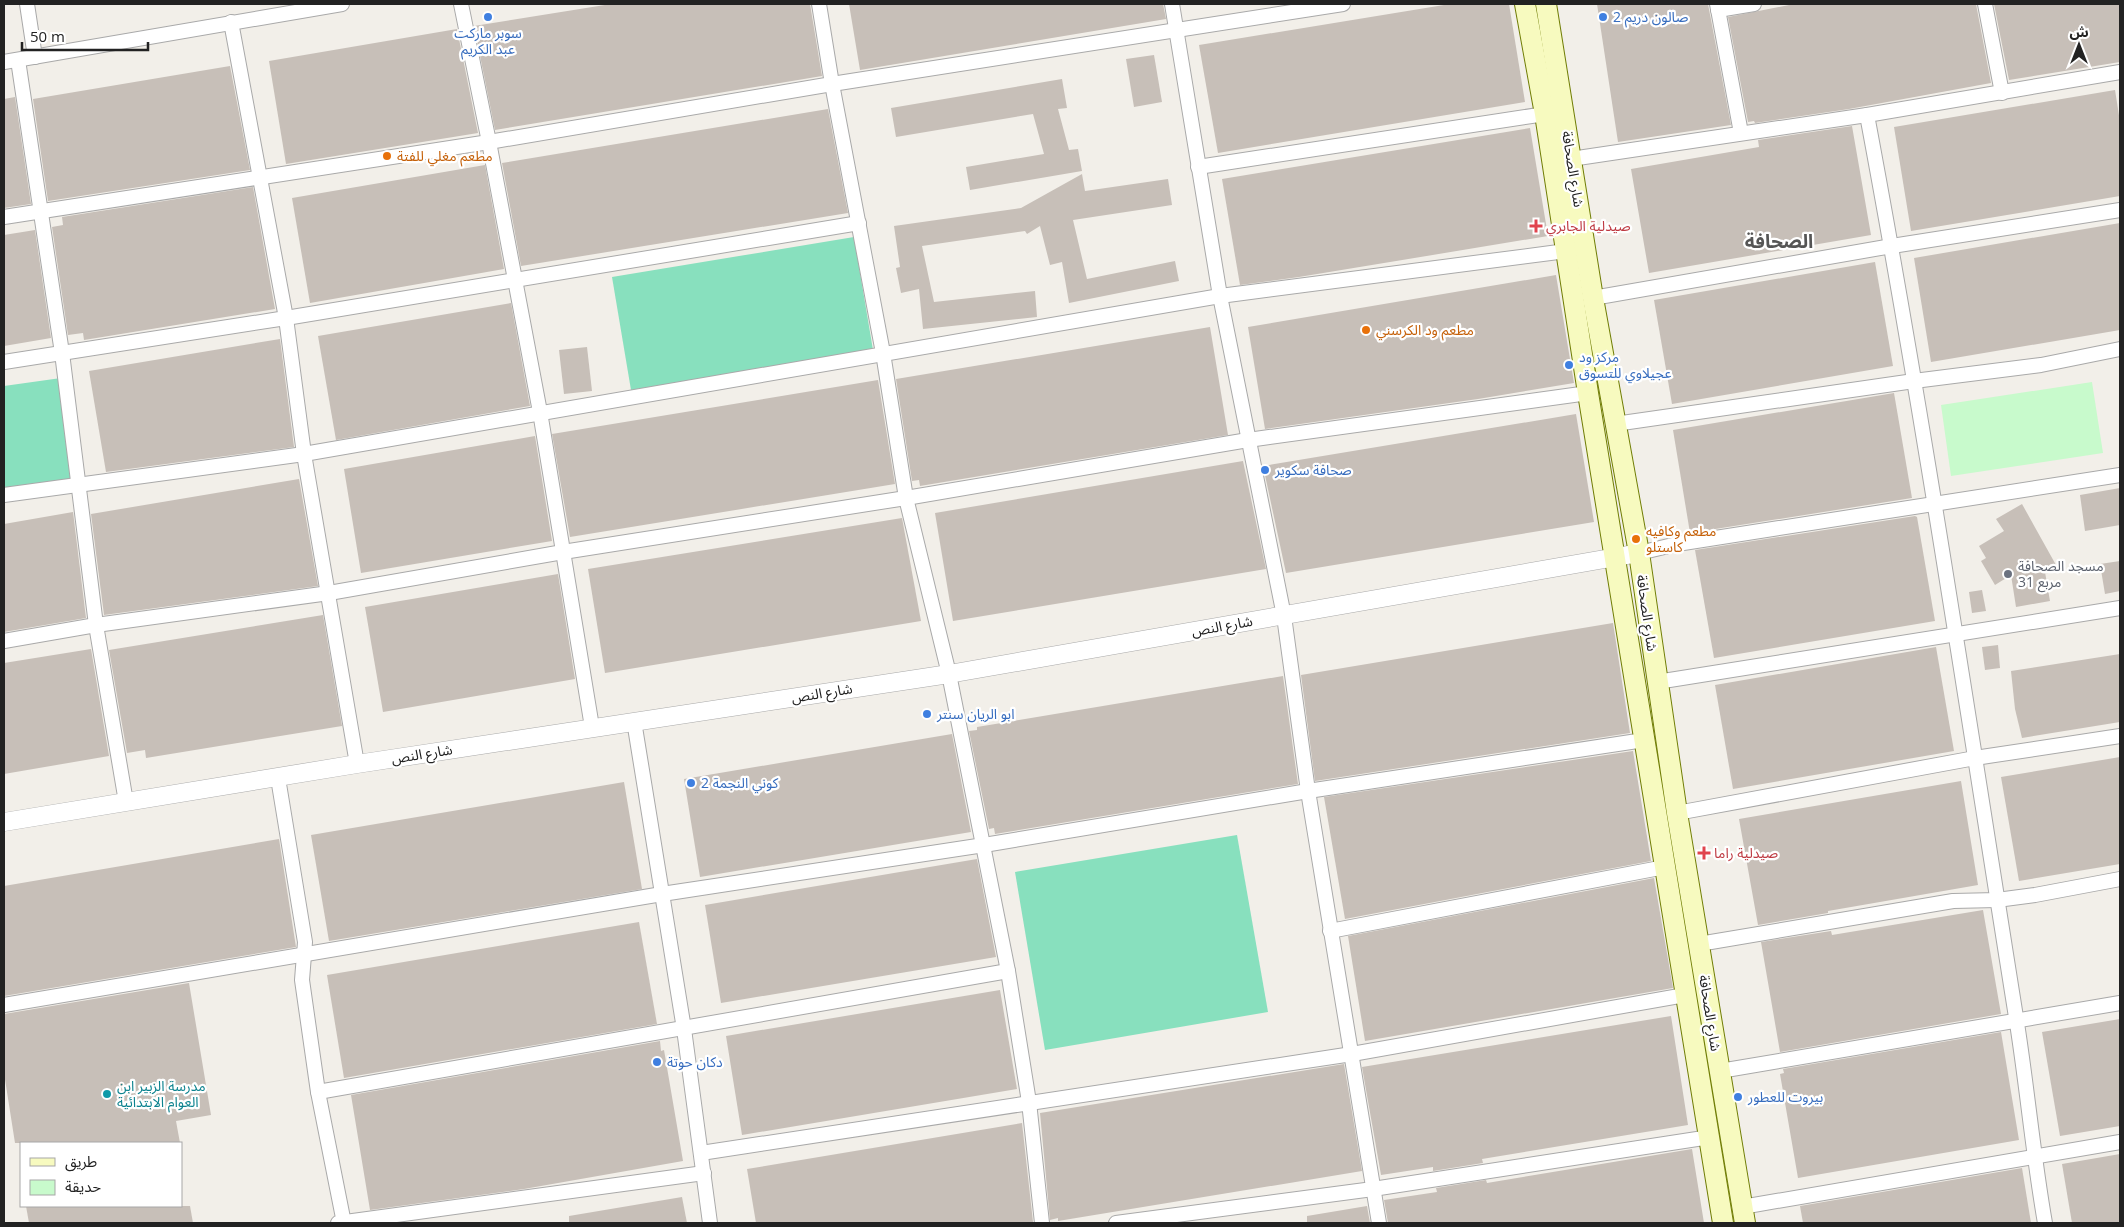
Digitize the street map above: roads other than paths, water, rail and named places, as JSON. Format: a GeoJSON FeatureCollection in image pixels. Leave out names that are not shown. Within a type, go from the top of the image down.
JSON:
{"type":"FeatureCollection","features":[{"type":"Feature","properties":{"kind":"main road","name":"شارع الصحافة"},"geometry":{"type":"LineString","coordinates":[[1525,4],[1545,114],[1588,393],[1723,1223]]}},
{"type":"Feature","properties":{"kind":"main road","name":"شارع الصحافة"},"geometry":{"type":"LineString","coordinates":[[1546,4],[1593,298],[1639,553],[1677,813],[1743,1215]]}},
{"type":"Feature","properties":{"kind":"street"},"geometry":{"type":"LineString","coordinates":[[27,4],[34,56]]}},
{"type":"Feature","properties":{"kind":"street"},"geometry":{"type":"LineString","coordinates":[[126,802],[96,625],[42,211],[11,61],[231,22],[272,9],[342,4]]}},
{"type":"Feature","properties":{"kind":"street"},"geometry":{"type":"LineString","coordinates":[[461,4],[540,412],[592,727]]}},
{"type":"Feature","properties":{"kind":"street"},"geometry":{"type":"LineString","coordinates":[[819,4],[832,84],[883,353],[906,498],[949,674],[1008,971],[1029,1102],[1042,1223]]}},
{"type":"Feature","properties":{"kind":"street"},"geometry":{"type":"LineString","coordinates":[[1172,4],[1220,296],[1284,616],[1308,791],[1379,1223]]}},
{"type":"Feature","properties":{"kind":"street"},"geometry":{"type":"LineString","coordinates":[[4,217],[489,142],[832,84],[1343,4]]}},
{"type":"Feature","properties":{"kind":"street"},"geometry":{"type":"LineString","coordinates":[[1741,133],[1718,7],[1754,4]]}},
{"type":"Feature","properties":{"kind":"street"},"geometry":{"type":"LineString","coordinates":[[1986,4],[2002,93]]}},
{"type":"Feature","properties":{"kind":"street"},"geometry":{"type":"LineString","coordinates":[[231,22],[286,318],[304,454],[357,764]]}},
{"type":"Feature","properties":{"kind":"street"},"geometry":{"type":"LineString","coordinates":[[1572,159],[1867,115],[2120,72]]}},
{"type":"Feature","properties":{"kind":"street"},"geometry":{"type":"LineString","coordinates":[[1198,167],[1545,114]]}},
{"type":"Feature","properties":{"kind":"street"},"geometry":{"type":"LineString","coordinates":[[1867,115],[1892,246],[1936,504],[2017,1021],[2034,1156],[2045,1223]]}},
{"type":"Feature","properties":{"kind":"street"},"geometry":{"type":"LineString","coordinates":[[1593,298],[1892,246],[2120,210]]}},
{"type":"Feature","properties":{"kind":"street"},"geometry":{"type":"LineString","coordinates":[[4,362],[515,281],[859,223]]}},
{"type":"Feature","properties":{"kind":"street"},"geometry":{"type":"LineString","coordinates":[[4,495],[304,454],[1220,296],[1566,251]]}},
{"type":"Feature","properties":{"kind":"street"},"geometry":{"type":"LineString","coordinates":[[1615,424],[1914,381],[2041,365],[2120,349]]}},
{"type":"Feature","properties":{"kind":"street"},"geometry":{"type":"LineString","coordinates":[[4,641],[96,625],[329,593],[563,552],[906,498],[1248,440],[1588,393]]}},
{"type":"Feature","properties":{"kind":"street"},"geometry":{"type":"LineString","coordinates":[[1639,553],[1677,544],[2120,475]]}},
{"type":"Feature","properties":{"kind":"street","name":"شارع النص"},"geometry":{"type":"LineString","coordinates":[[4,822],[592,727],[949,674],[1616,559],[1639,553]]}},
{"type":"Feature","properties":{"kind":"street"},"geometry":{"type":"LineString","coordinates":[[1657,682],[2120,608]]}},
{"type":"Feature","properties":{"kind":"street"},"geometry":{"type":"LineString","coordinates":[[634,722],[684,1029],[710,1223]]}},
{"type":"Feature","properties":{"kind":"street"},"geometry":{"type":"LineString","coordinates":[[1677,813],[1975,758],[2120,736]]}},
{"type":"Feature","properties":{"kind":"street"},"geometry":{"type":"LineString","coordinates":[[4,1005],[662,894],[984,845],[1308,791],[1644,740]]}},
{"type":"Feature","properties":{"kind":"street"},"geometry":{"type":"LineString","coordinates":[[278,778],[305,942],[302,980],[318,1092],[342,1223],[704,1173]]}},
{"type":"Feature","properties":{"kind":"street"},"geometry":{"type":"LineString","coordinates":[[1330,931],[1665,867]]}},
{"type":"Feature","properties":{"kind":"street"},"geometry":{"type":"LineString","coordinates":[[1699,944],[1953,901],[1997,900],[2120,880]]}},
{"type":"Feature","properties":{"kind":"street"},"geometry":{"type":"LineString","coordinates":[[318,1092],[1008,971]]}},
{"type":"Feature","properties":{"kind":"street"},"geometry":{"type":"LineString","coordinates":[[701,1152],[1352,1054],[1685,994]]}},
{"type":"Feature","properties":{"kind":"street"},"geometry":{"type":"LineString","coordinates":[[1720,1071],[2120,1003]]}},
{"type":"Feature","properties":{"kind":"street"},"geometry":{"type":"LineString","coordinates":[[1116,1223],[1374,1189],[1710,1137]]}},
{"type":"Feature","properties":{"kind":"street"},"geometry":{"type":"LineString","coordinates":[[1743,1215],[2034,1156],[2120,1142]]}},
{"type":"Feature","properties":{"kind":"place","name":"سوبر ماركت عبد الكريم"},"geometry":{"type":"Point","coordinates":[488,17]}},
{"type":"Feature","properties":{"kind":"place","name":"صالون دريم 2"},"geometry":{"type":"Point","coordinates":[1603,17]}},
{"type":"Feature","properties":{"kind":"place","name":"مطعم مغلي للفتة"},"geometry":{"type":"Point","coordinates":[387,156]}},
{"type":"Feature","properties":{"kind":"place","name":"صيدلية الجابري"},"geometry":{"type":"Point","coordinates":[1536,226]}},
{"type":"Feature","properties":{"kind":"place","name":"مطعم ود الكرسني"},"geometry":{"type":"Point","coordinates":[1366,330]}},
{"type":"Feature","properties":{"kind":"place","name":"مركز ود عجيلاوي للتسوق"},"geometry":{"type":"Point","coordinates":[1569,365]}},
{"type":"Feature","properties":{"kind":"place","name":"صحافة سكوير"},"geometry":{"type":"Point","coordinates":[1265,470]}},
{"type":"Feature","properties":{"kind":"place","name":"مطعم وكافيه كاستلو"},"geometry":{"type":"Point","coordinates":[1636,539]}},
{"type":"Feature","properties":{"kind":"place","name":"مسجد الصحافة مربع 31"},"geometry":{"type":"Point","coordinates":[2008,574]}},
{"type":"Feature","properties":{"kind":"place","name":"ابو الريان سنتر"},"geometry":{"type":"Point","coordinates":[927,714]}},
{"type":"Feature","properties":{"kind":"place","name":"كوني النجمة 2"},"geometry":{"type":"Point","coordinates":[691,783]}},
{"type":"Feature","properties":{"kind":"place","name":"صيدلية راما"},"geometry":{"type":"Point","coordinates":[1704,853]}},
{"type":"Feature","properties":{"kind":"place","name":"دكان حوتة"},"geometry":{"type":"Point","coordinates":[657,1062]}},
{"type":"Feature","properties":{"kind":"place","name":"مدرسة الزبير ابن العوام الابتدائية"},"geometry":{"type":"Point","coordinates":[107,1094]}},
{"type":"Feature","properties":{"kind":"place","name":"بيروت للعطور"},"geometry":{"type":"Point","coordinates":[1738,1097]}},
{"type":"Feature","properties":{"kind":"district","name":"الصحافة"},"geometry":{"type":"Point","coordinates":[1779,241]}}]}
